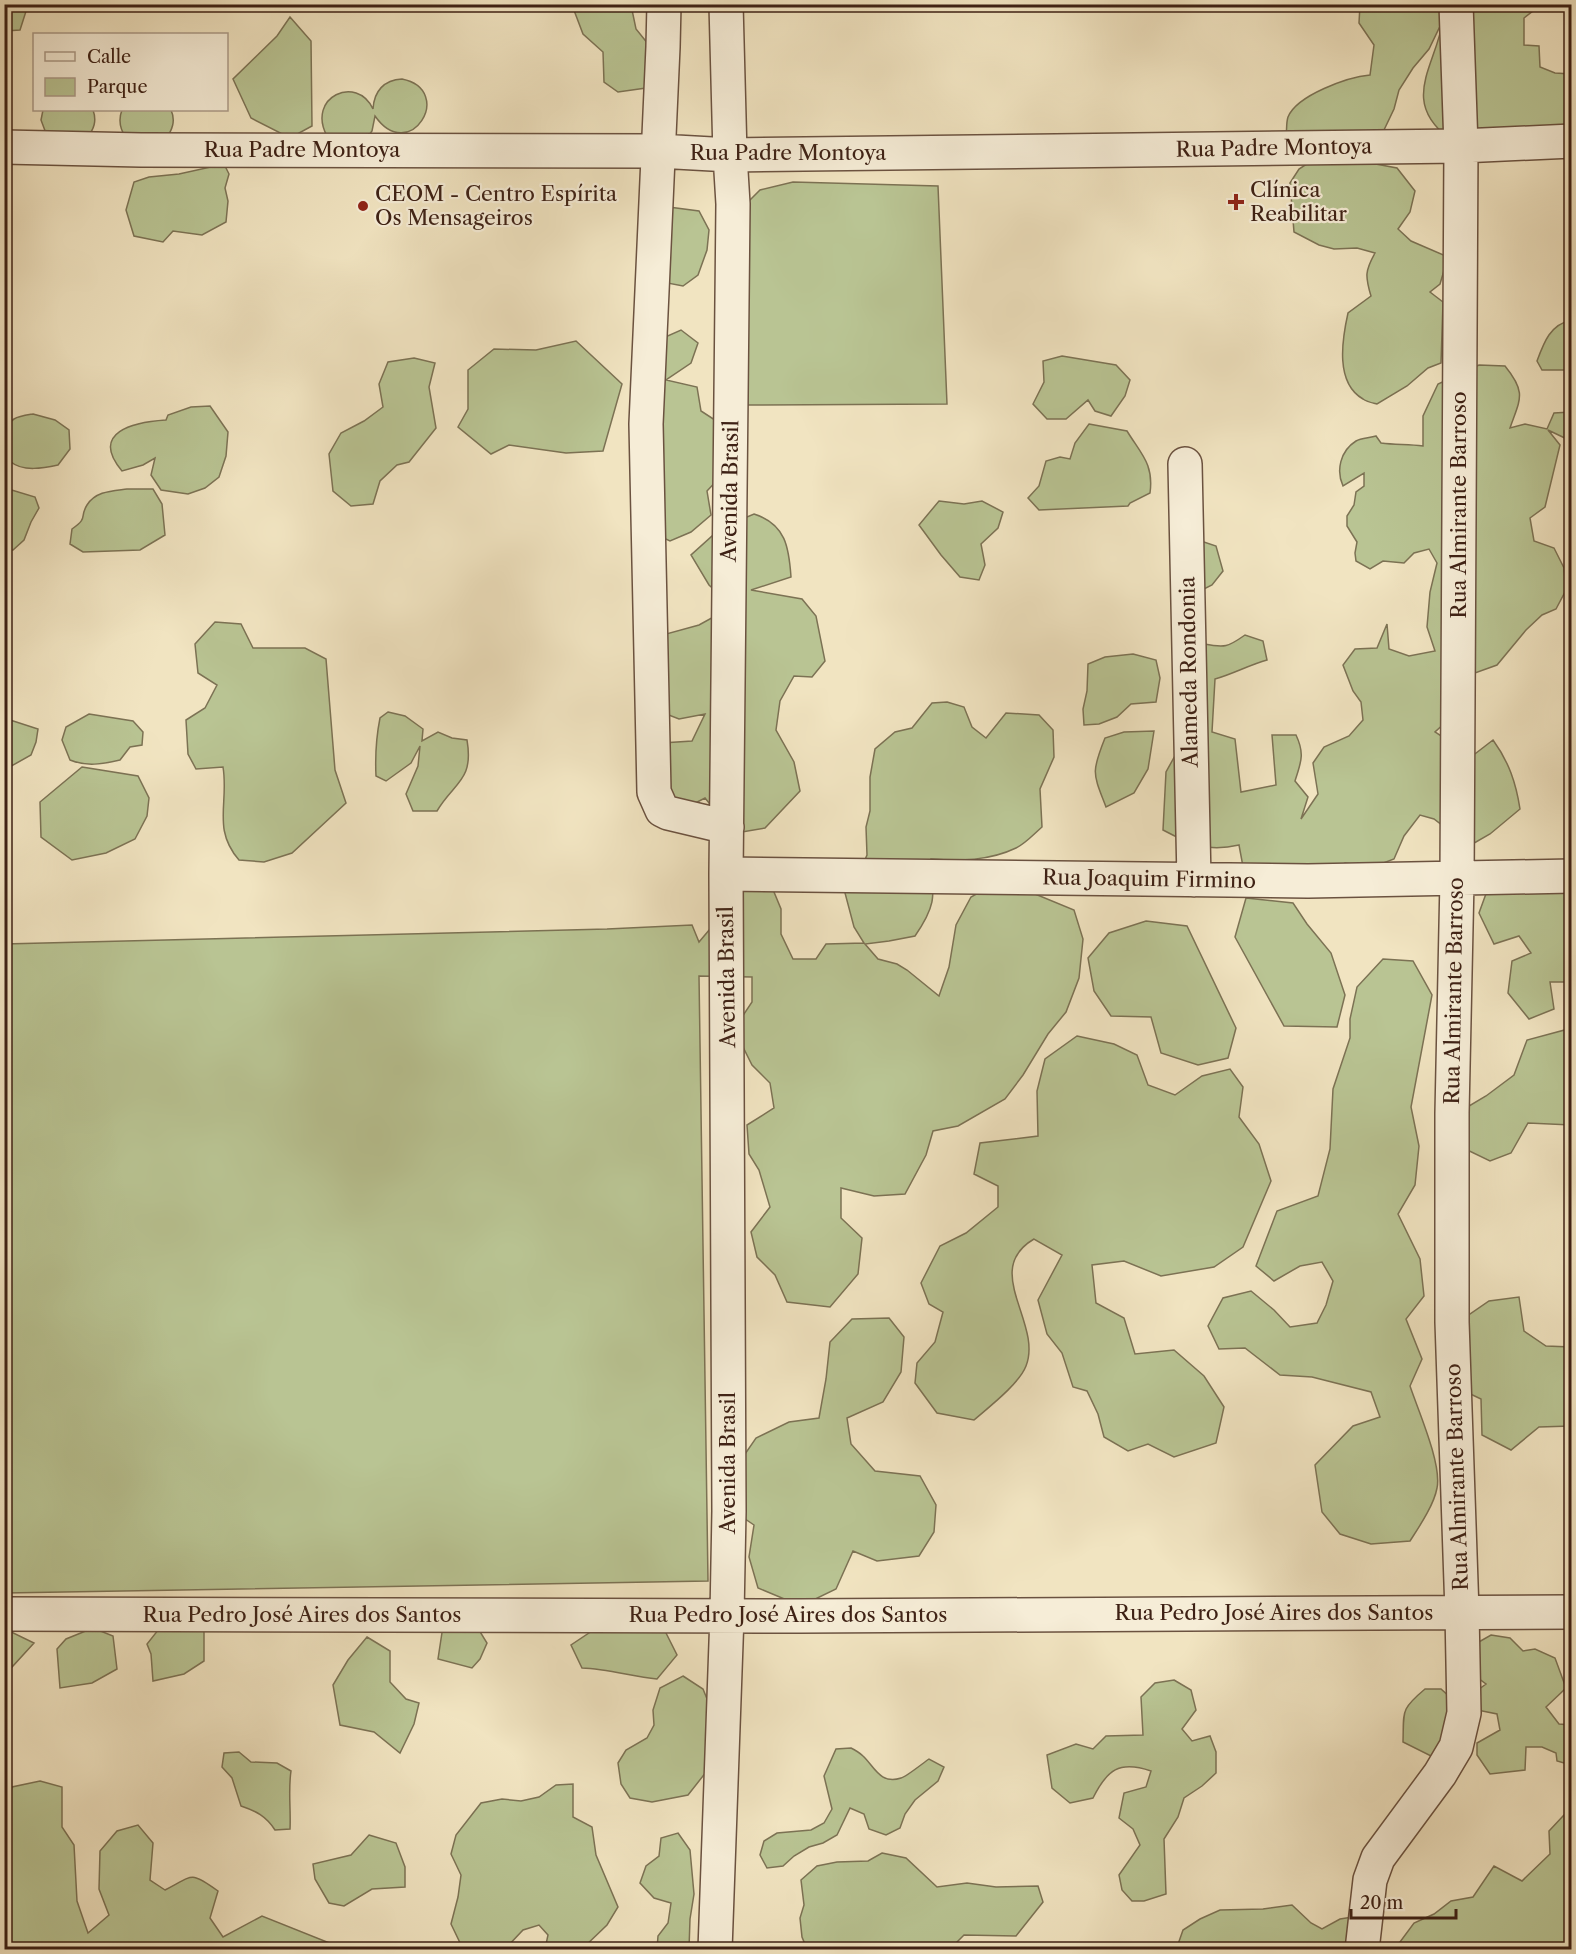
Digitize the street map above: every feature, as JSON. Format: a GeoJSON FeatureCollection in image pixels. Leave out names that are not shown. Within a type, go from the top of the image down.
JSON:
{"type":"FeatureCollection","features":[{"type":"Feature","properties":{"kind":"street"},"geometry":{"type":"LineString","coordinates":[[664,4],[646,424],[654,792],[662,810],[668,813],[727,827]]}},
{"type":"Feature","properties":{"kind":"street","name":"Avenida Brasil"},"geometry":{"type":"LineString","coordinates":[[715,1950],[727,1615],[726,874],[734,204],[730,154],[726,4]]}},
{"type":"Feature","properties":{"kind":"street","name":"Rua Almirante Barroso"},"geometry":{"type":"LineString","coordinates":[[1362,1950],[1370,1880],[1378,1858],[1440,1774],[1456,1747],[1464,1713],[1452,1322],[1461,146],[1456,4]]}},
{"type":"Feature","properties":{"kind":"street","name":"Rua Padre Montoya"},"geometry":{"type":"LineString","coordinates":[[4,147],[730,154],[1461,146],[1572,141]]}},
{"type":"Feature","properties":{"kind":"street","name":"Alameda Rondonia"},"geometry":{"type":"LineString","coordinates":[[1185,464],[1194,880]]}},
{"type":"Feature","properties":{"kind":"street","name":"Rua Joaquim Firmino"},"geometry":{"type":"LineString","coordinates":[[726,874],[1194,880],[1457,880],[1572,876]]}},
{"type":"Feature","properties":{"kind":"street","name":"Rua Pedro José Aires dos Santos"},"geometry":{"type":"LineString","coordinates":[[4,1614],[727,1615],[1572,1612]]}},
{"type":"Feature","properties":{"kind":"green space"},"geometry":{"type":"Polygon","coordinates":[[[5,4],[28,5],[20,30],[5,31],[5,4]]]}},
{"type":"Feature","properties":{"kind":"green space"},"geometry":{"type":"Polygon","coordinates":[[[572,5],[631,5],[636,29],[661,60],[653,87],[618,92],[604,82],[603,52],[583,34],[572,5]]]}},
{"type":"Feature","properties":{"kind":"green space"},"geometry":{"type":"Polygon","coordinates":[[[1360,5],[1529,5],[1537,8],[1524,18],[1524,45],[1539,46],[1540,67],[1555,73],[1571,74],[1571,126],[1450,139],[1435,125],[1426,111],[1424,97],[1425,82],[1443,20],[1429,49],[1399,90],[1394,109],[1383,132],[1286,136],[1288,117],[1302,101],[1337,83],[1370,75],[1374,45],[1359,23],[1360,5]]]}},
{"type":"Feature","properties":{"kind":"green space"},"geometry":{"type":"Polygon","coordinates":[[[290,17],[311,41],[312,126],[290,138],[251,118],[233,79],[277,36],[290,17]]]}},
{"type":"Feature","properties":{"kind":"green space"},"geometry":{"type":"Polygon","coordinates":[[[402,79],[418,86],[425,96],[426,109],[422,120],[413,129],[402,133],[388,129],[375,116],[372,131],[367,138],[327,136],[322,122],[323,110],[328,101],[346,92],[356,93],[366,99],[373,109],[375,97],[381,88],[385,84],[402,79]]]}},
{"type":"Feature","properties":{"kind":"green space"},"geometry":{"type":"Polygon","coordinates":[[[43,111],[93,111],[95,118],[87,138],[47,136],[41,120],[43,111]]]}},
{"type":"Feature","properties":{"kind":"green space"},"geometry":{"type":"Polygon","coordinates":[[[122,111],[171,111],[172,129],[166,139],[126,138],[120,124],[122,111]]]}},
{"type":"Feature","properties":{"kind":"green space"},"geometry":{"type":"Polygon","coordinates":[[[1322,154],[1397,168],[1415,191],[1410,212],[1398,229],[1411,241],[1448,257],[1440,284],[1430,292],[1443,302],[1441,363],[1428,368],[1407,386],[1377,404],[1365,400],[1354,392],[1344,372],[1343,360],[1348,313],[1371,296],[1367,274],[1375,253],[1357,248],[1334,249],[1319,245],[1294,232],[1290,183],[1299,169],[1322,154]]]}},
{"type":"Feature","properties":{"kind":"green space"},"geometry":{"type":"Polygon","coordinates":[[[224,164],[229,174],[225,188],[228,201],[226,222],[202,235],[173,231],[163,242],[134,236],[126,210],[134,182],[149,177],[179,174],[224,164]]]}},
{"type":"Feature","properties":{"kind":"green space"},"geometry":{"type":"Polygon","coordinates":[[[793,182],[938,186],[947,404],[745,405],[742,208],[760,190],[793,182]]]}},
{"type":"Feature","properties":{"kind":"green space"},"geometry":{"type":"Polygon","coordinates":[[[661,206],[699,211],[709,230],[707,250],[698,275],[683,286],[662,282],[661,206]]]}},
{"type":"Feature","properties":{"kind":"green space"},"geometry":{"type":"Polygon","coordinates":[[[1571,320],[1571,370],[1542,370],[1537,361],[1545,341],[1553,330],[1571,320]]]}},
{"type":"Feature","properties":{"kind":"green space"},"geometry":{"type":"Polygon","coordinates":[[[681,330],[698,343],[691,363],[666,380],[697,387],[701,411],[718,422],[722,475],[707,491],[711,515],[691,532],[670,541],[657,535],[663,338],[681,330]]]}},
{"type":"Feature","properties":{"kind":"green space"},"geometry":{"type":"Polygon","coordinates":[[[576,341],[622,384],[603,451],[566,453],[509,445],[491,454],[458,427],[468,409],[468,370],[494,349],[536,350],[576,341]]]}},
{"type":"Feature","properties":{"kind":"green space"},"geometry":{"type":"Polygon","coordinates":[[[1062,356],[1116,365],[1130,380],[1125,396],[1111,416],[1095,411],[1088,400],[1066,419],[1047,419],[1033,404],[1044,382],[1043,361],[1062,356]]]}},
{"type":"Feature","properties":{"kind":"green space"},"geometry":{"type":"Polygon","coordinates":[[[414,358],[435,363],[429,387],[436,428],[409,462],[397,465],[380,481],[373,504],[351,506],[333,491],[329,454],[341,433],[364,421],[383,407],[379,384],[388,362],[414,358]]]}},
{"type":"Feature","properties":{"kind":"green space"},"geometry":{"type":"Polygon","coordinates":[[[1479,365],[1505,366],[1516,383],[1520,396],[1510,428],[1525,424],[1547,429],[1554,413],[1571,412],[1571,441],[1548,430],[1560,445],[1545,507],[1530,518],[1534,541],[1554,548],[1564,568],[1566,590],[1556,609],[1542,615],[1526,630],[1497,665],[1475,673],[1453,661],[1457,712],[1435,732],[1452,743],[1467,760],[1493,740],[1511,773],[1520,809],[1490,834],[1469,846],[1434,819],[1420,815],[1404,836],[1394,859],[1373,867],[1345,863],[1324,875],[1244,872],[1239,845],[1218,848],[1200,846],[1163,830],[1166,772],[1177,752],[1204,644],[1226,646],[1245,635],[1263,641],[1267,660],[1215,679],[1212,732],[1235,739],[1241,792],[1276,785],[1272,735],[1296,735],[1301,758],[1295,781],[1308,797],[1301,819],[1318,794],[1313,763],[1324,747],[1349,736],[1363,720],[1361,702],[1353,691],[1343,665],[1355,649],[1377,648],[1387,624],[1389,649],[1409,656],[1435,651],[1427,627],[1430,592],[1437,563],[1429,549],[1414,553],[1404,563],[1383,561],[1370,569],[1356,561],[1357,542],[1347,526],[1347,516],[1354,505],[1356,492],[1364,486],[1364,473],[1343,486],[1340,468],[1346,450],[1360,439],[1376,436],[1381,443],[1423,446],[1423,416],[1438,384],[1479,365]]]}},
{"type":"Feature","properties":{"kind":"green space"},"geometry":{"type":"Polygon","coordinates":[[[210,406],[228,432],[226,456],[219,477],[205,488],[188,494],[161,490],[151,475],[155,458],[143,465],[122,471],[113,458],[110,447],[113,438],[129,427],[166,420],[168,415],[191,407],[210,406]]]}},
{"type":"Feature","properties":{"kind":"green space"},"geometry":{"type":"Polygon","coordinates":[[[33,414],[55,420],[69,430],[70,449],[58,465],[27,468],[16,465],[7,458],[4,440],[7,427],[16,418],[33,414]]]}},
{"type":"Feature","properties":{"kind":"green space"},"geometry":{"type":"Polygon","coordinates":[[[1089,424],[1127,431],[1148,467],[1150,493],[1128,506],[1039,510],[1028,498],[1039,486],[1046,461],[1060,457],[1070,459],[1075,443],[1089,424]]]}},
{"type":"Feature","properties":{"kind":"green space"},"geometry":{"type":"Polygon","coordinates":[[[5,488],[35,497],[39,508],[24,540],[13,550],[5,550],[5,488]]]}},
{"type":"Feature","properties":{"kind":"green space"},"geometry":{"type":"Polygon","coordinates":[[[127,489],[153,489],[162,504],[165,535],[140,550],[83,552],[70,544],[72,529],[82,520],[91,500],[105,493],[127,489]]]}},
{"type":"Feature","properties":{"kind":"green space"},"geometry":{"type":"Polygon","coordinates":[[[939,501],[964,504],[982,501],[1003,512],[998,528],[981,544],[985,565],[979,580],[960,577],[919,525],[939,501]]]}},
{"type":"Feature","properties":{"kind":"green space"},"geometry":{"type":"Polygon","coordinates":[[[754,514],[773,524],[784,538],[791,577],[751,590],[802,599],[816,616],[825,661],[812,677],[794,676],[780,701],[776,730],[794,762],[800,791],[765,828],[742,832],[718,814],[705,798],[680,811],[647,796],[662,743],[692,741],[705,714],[679,719],[643,705],[666,634],[699,625],[719,614],[722,597],[709,585],[691,555],[721,528],[754,514]]]}},
{"type":"Feature","properties":{"kind":"green space"},"geometry":{"type":"Polygon","coordinates":[[[1186,536],[1216,546],[1223,571],[1212,585],[1188,597],[1186,536]]]}},
{"type":"Feature","properties":{"kind":"green space"},"geometry":{"type":"Polygon","coordinates":[[[215,622],[241,624],[253,648],[305,648],[326,659],[335,770],[346,803],[292,853],[264,862],[239,860],[231,849],[224,826],[223,767],[196,769],[188,754],[186,720],[205,708],[217,685],[198,673],[195,644],[215,622]]]}},
{"type":"Feature","properties":{"kind":"green space"},"geometry":{"type":"Polygon","coordinates":[[[1133,654],[1156,660],[1160,678],[1156,702],[1131,704],[1117,717],[1099,724],[1084,725],[1083,709],[1087,691],[1088,664],[1105,657],[1133,654]]]}},
{"type":"Feature","properties":{"kind":"green space"},"geometry":{"type":"Polygon","coordinates":[[[947,702],[964,707],[972,727],[986,738],[1006,713],[1039,715],[1053,730],[1054,757],[1040,789],[1042,827],[1019,846],[1006,852],[985,858],[964,860],[931,859],[933,891],[931,907],[915,936],[865,944],[878,959],[897,964],[907,970],[939,996],[949,967],[956,925],[971,897],[1001,880],[1074,910],[1083,939],[1079,978],[1066,1012],[1048,1034],[1005,1099],[958,1126],[933,1131],[926,1155],[905,1194],[874,1196],[841,1188],[841,1218],[862,1238],[858,1274],[830,1307],[787,1302],[775,1275],[757,1257],[751,1232],[770,1207],[759,1170],[749,1154],[747,1125],[774,1108],[770,1083],[752,1065],[734,1029],[752,1002],[752,977],[699,976],[708,1581],[5,1593],[4,944],[692,925],[699,942],[726,910],[727,880],[769,880],[781,909],[781,934],[793,959],[816,959],[826,944],[864,943],[854,927],[845,893],[856,880],[867,855],[866,827],[870,811],[870,777],[875,749],[895,732],[912,728],[932,703],[947,702]]]}},
{"type":"Feature","properties":{"kind":"green space"},"geometry":{"type":"Polygon","coordinates":[[[388,712],[405,716],[423,729],[422,741],[438,732],[452,738],[467,740],[468,764],[465,773],[437,811],[413,811],[406,794],[418,766],[420,746],[411,763],[386,781],[376,776],[376,747],[380,718],[388,712]]]}},
{"type":"Feature","properties":{"kind":"green space"},"geometry":{"type":"Polygon","coordinates":[[[89,714],[133,721],[143,732],[142,745],[130,747],[120,760],[101,764],[70,760],[62,740],[66,727],[89,714]]]}},
{"type":"Feature","properties":{"kind":"green space"},"geometry":{"type":"Polygon","coordinates":[[[4,718],[38,729],[31,755],[6,769],[4,769],[4,718]]]}},
{"type":"Feature","properties":{"kind":"green space"},"geometry":{"type":"Polygon","coordinates":[[[1154,731],[1148,769],[1134,793],[1106,807],[1095,773],[1097,759],[1105,738],[1124,732],[1154,731]]]}},
{"type":"Feature","properties":{"kind":"green space"},"geometry":{"type":"Polygon","coordinates":[[[82,767],[138,776],[149,798],[147,816],[135,839],[106,853],[72,860],[41,837],[40,802],[82,767]]]}},
{"type":"Feature","properties":{"kind":"green space"},"geometry":{"type":"Polygon","coordinates":[[[1571,868],[1571,982],[1550,982],[1554,1009],[1529,1019],[1508,993],[1512,961],[1531,953],[1519,936],[1494,944],[1479,913],[1491,880],[1571,868]]]}},
{"type":"Feature","properties":{"kind":"green space"},"geometry":{"type":"Polygon","coordinates":[[[1246,898],[1293,903],[1331,953],[1345,995],[1337,1027],[1284,1026],[1235,937],[1246,898]]]}},
{"type":"Feature","properties":{"kind":"green space"},"geometry":{"type":"Polygon","coordinates":[[[1146,921],[1187,926],[1236,1028],[1228,1058],[1198,1065],[1161,1053],[1151,1017],[1111,1016],[1094,991],[1088,958],[1109,933],[1146,921]]]}},
{"type":"Feature","properties":{"kind":"green space"},"geometry":{"type":"Polygon","coordinates":[[[1383,959],[1413,961],[1432,995],[1411,1107],[1419,1146],[1415,1185],[1398,1214],[1420,1259],[1424,1296],[1406,1319],[1422,1359],[1410,1386],[1433,1452],[1438,1478],[1433,1501],[1410,1541],[1371,1544],[1340,1534],[1322,1512],[1315,1465],[1353,1426],[1380,1417],[1371,1392],[1312,1377],[1280,1375],[1245,1348],[1219,1349],[1208,1326],[1223,1298],[1251,1291],[1290,1327],[1317,1323],[1326,1305],[1333,1281],[1322,1262],[1300,1266],[1274,1281],[1256,1266],[1277,1211],[1318,1196],[1330,1149],[1333,1089],[1350,1038],[1350,1019],[1357,987],[1383,959]]]}},
{"type":"Feature","properties":{"kind":"green space"},"geometry":{"type":"Polygon","coordinates":[[[1571,1022],[1571,1125],[1528,1123],[1511,1153],[1490,1161],[1459,1146],[1459,1112],[1514,1075],[1527,1040],[1568,1029],[1571,1022]]]}},
{"type":"Feature","properties":{"kind":"green space"},"geometry":{"type":"Polygon","coordinates":[[[1077,1036],[1114,1044],[1137,1055],[1148,1085],[1175,1095],[1202,1076],[1230,1069],[1243,1087],[1239,1117],[1259,1144],[1271,1181],[1243,1247],[1214,1267],[1161,1276],[1124,1261],[1092,1265],[1096,1303],[1124,1318],[1135,1354],[1174,1350],[1204,1376],[1224,1407],[1216,1443],[1174,1457],[1148,1444],[1128,1451],[1104,1437],[1098,1414],[1087,1391],[1073,1387],[1062,1353],[1047,1334],[1038,1300],[1062,1255],[1034,1239],[1019,1252],[1013,1266],[1013,1281],[1027,1332],[1029,1349],[1026,1366],[1017,1380],[974,1420],[937,1413],[915,1383],[917,1363],[935,1342],[943,1312],[929,1304],[921,1283],[940,1246],[966,1233],[998,1207],[998,1186],[974,1174],[980,1143],[1038,1136],[1037,1091],[1045,1059],[1077,1036]]]}},
{"type":"Feature","properties":{"kind":"green space"},"geometry":{"type":"Polygon","coordinates":[[[1519,1297],[1524,1331],[1546,1346],[1571,1347],[1571,1426],[1539,1427],[1511,1450],[1482,1435],[1481,1399],[1462,1390],[1460,1321],[1489,1301],[1519,1297]]]}},
{"type":"Feature","properties":{"kind":"green space"},"geometry":{"type":"Polygon","coordinates":[[[889,1318],[904,1337],[901,1372],[883,1402],[847,1418],[851,1444],[875,1471],[920,1476],[936,1505],[934,1532],[919,1556],[877,1561],[853,1551],[836,1589],[801,1606],[758,1588],[749,1557],[754,1525],[735,1512],[734,1470],[756,1438],[789,1422],[819,1418],[830,1342],[852,1319],[889,1318]]]}},
{"type":"Feature","properties":{"kind":"green space"},"geometry":{"type":"Polygon","coordinates":[[[166,1620],[204,1631],[204,1661],[184,1674],[153,1681],[151,1654],[147,1644],[166,1620]]]}},
{"type":"Feature","properties":{"kind":"green space"},"geometry":{"type":"Polygon","coordinates":[[[4,1625],[7,1630],[34,1643],[12,1667],[5,1664],[4,1625]]]}},
{"type":"Feature","properties":{"kind":"green space"},"geometry":{"type":"Polygon","coordinates":[[[443,1626],[479,1630],[487,1643],[480,1659],[472,1668],[438,1659],[443,1626]]]}},
{"type":"Feature","properties":{"kind":"green space"},"geometry":{"type":"Polygon","coordinates":[[[663,1627],[677,1655],[657,1679],[582,1668],[571,1645],[592,1631],[663,1627]]]}},
{"type":"Feature","properties":{"kind":"green space"},"geometry":{"type":"Polygon","coordinates":[[[93,1628],[113,1636],[117,1669],[92,1683],[60,1688],[57,1649],[66,1639],[93,1628]]]}},
{"type":"Feature","properties":{"kind":"green space"},"geometry":{"type":"Polygon","coordinates":[[[1491,1635],[1510,1638],[1523,1651],[1535,1649],[1555,1658],[1566,1688],[1546,1707],[1559,1724],[1571,1725],[1571,1765],[1557,1761],[1556,1753],[1542,1747],[1526,1747],[1525,1770],[1490,1774],[1477,1755],[1477,1743],[1500,1730],[1497,1714],[1472,1709],[1471,1695],[1486,1684],[1478,1678],[1477,1643],[1491,1635]]]}},
{"type":"Feature","properties":{"kind":"green space"},"geometry":{"type":"Polygon","coordinates":[[[367,1637],[390,1651],[390,1682],[406,1699],[419,1703],[414,1724],[400,1753],[374,1732],[340,1725],[333,1685],[348,1660],[367,1637]]]}},
{"type":"Feature","properties":{"kind":"green space"},"geometry":{"type":"Polygon","coordinates":[[[683,1676],[703,1689],[718,1726],[714,1762],[688,1795],[652,1802],[630,1798],[621,1784],[618,1763],[626,1750],[647,1738],[654,1725],[653,1710],[660,1688],[683,1676]]]}},
{"type":"Feature","properties":{"kind":"green space"},"geometry":{"type":"Polygon","coordinates":[[[1174,1680],[1191,1690],[1196,1710],[1182,1729],[1192,1741],[1210,1736],[1216,1752],[1216,1773],[1184,1798],[1178,1817],[1164,1839],[1166,1894],[1144,1901],[1132,1901],[1122,1890],[1119,1875],[1140,1845],[1133,1829],[1119,1818],[1124,1793],[1146,1787],[1151,1771],[1122,1767],[1103,1780],[1093,1798],[1070,1803],[1052,1788],[1047,1755],[1076,1744],[1093,1749],[1106,1736],[1143,1735],[1141,1697],[1155,1683],[1174,1680]]]}},
{"type":"Feature","properties":{"kind":"green space"},"geometry":{"type":"Polygon","coordinates":[[[1425,1689],[1441,1689],[1462,1708],[1435,1758],[1403,1742],[1403,1724],[1407,1707],[1425,1689]]]}},
{"type":"Feature","properties":{"kind":"green space"},"geometry":{"type":"Polygon","coordinates":[[[851,1748],[863,1756],[878,1773],[888,1779],[903,1777],[929,1759],[944,1767],[938,1781],[915,1800],[905,1814],[900,1828],[886,1835],[869,1829],[864,1814],[850,1808],[837,1835],[823,1843],[809,1847],[783,1866],[767,1868],[760,1855],[764,1841],[777,1833],[811,1830],[824,1823],[832,1809],[824,1776],[836,1749],[851,1748]]]}},
{"type":"Feature","properties":{"kind":"green space"},"geometry":{"type":"Polygon","coordinates":[[[239,1752],[251,1762],[277,1763],[291,1771],[290,1829],[275,1830],[260,1815],[241,1806],[232,1778],[222,1767],[224,1753],[239,1752]]]}},
{"type":"Feature","properties":{"kind":"green space"},"geometry":{"type":"Polygon","coordinates":[[[40,1781],[62,1787],[62,1827],[74,1845],[77,1901],[88,1933],[109,1915],[99,1889],[100,1851],[117,1831],[138,1825],[153,1843],[150,1880],[165,1890],[192,1877],[202,1880],[218,1891],[210,1918],[223,1937],[262,1916],[332,1944],[332,1949],[5,1949],[4,1810],[12,1787],[40,1781]]]}},
{"type":"Feature","properties":{"kind":"green space"},"geometry":{"type":"Polygon","coordinates":[[[573,1784],[573,1817],[592,1827],[596,1855],[618,1907],[607,1925],[582,1949],[545,1949],[548,1935],[539,1925],[523,1930],[505,1949],[463,1949],[451,1924],[461,1875],[451,1854],[456,1835],[481,1803],[502,1799],[521,1801],[539,1797],[556,1785],[573,1784]]]}},
{"type":"Feature","properties":{"kind":"green space"},"geometry":{"type":"Polygon","coordinates":[[[1571,1814],[1571,1949],[1397,1949],[1414,1923],[1434,1914],[1451,1901],[1473,1897],[1494,1866],[1522,1881],[1550,1854],[1549,1831],[1564,1815],[1571,1814]]]}},
{"type":"Feature","properties":{"kind":"green space"},"geometry":{"type":"Polygon","coordinates":[[[678,1833],[690,1850],[694,1894],[689,1949],[657,1949],[658,1936],[668,1923],[671,1903],[654,1898],[640,1883],[646,1866],[659,1856],[661,1838],[678,1833]]]}},
{"type":"Feature","properties":{"kind":"green space"},"geometry":{"type":"Polygon","coordinates":[[[369,1835],[396,1843],[405,1867],[405,1887],[372,1889],[344,1906],[329,1903],[315,1879],[313,1864],[351,1855],[369,1835]]]}},
{"type":"Feature","properties":{"kind":"green space"},"geometry":{"type":"Polygon","coordinates":[[[882,1853],[906,1858],[937,1887],[967,1883],[996,1887],[1038,1886],[1043,1902],[1016,1936],[964,1935],[950,1949],[807,1949],[802,1937],[800,1918],[804,1905],[801,1880],[817,1866],[837,1862],[868,1861],[882,1853]]]}},
{"type":"Feature","properties":{"kind":"green space"},"geometry":{"type":"Polygon","coordinates":[[[1292,1905],[1311,1923],[1322,1929],[1340,1919],[1365,1915],[1377,1949],[1176,1950],[1183,1930],[1220,1910],[1263,1909],[1292,1905]]]}},
{"type":"Feature","properties":{"kind":"place","name":"Clínica Reabilitar"},"geometry":{"type":"Point","coordinates":[1236,202]}},
{"type":"Feature","properties":{"kind":"place","name":"CEOM - Centro Espírita Os Mensageiros"},"geometry":{"type":"Point","coordinates":[363,206]}}]}
